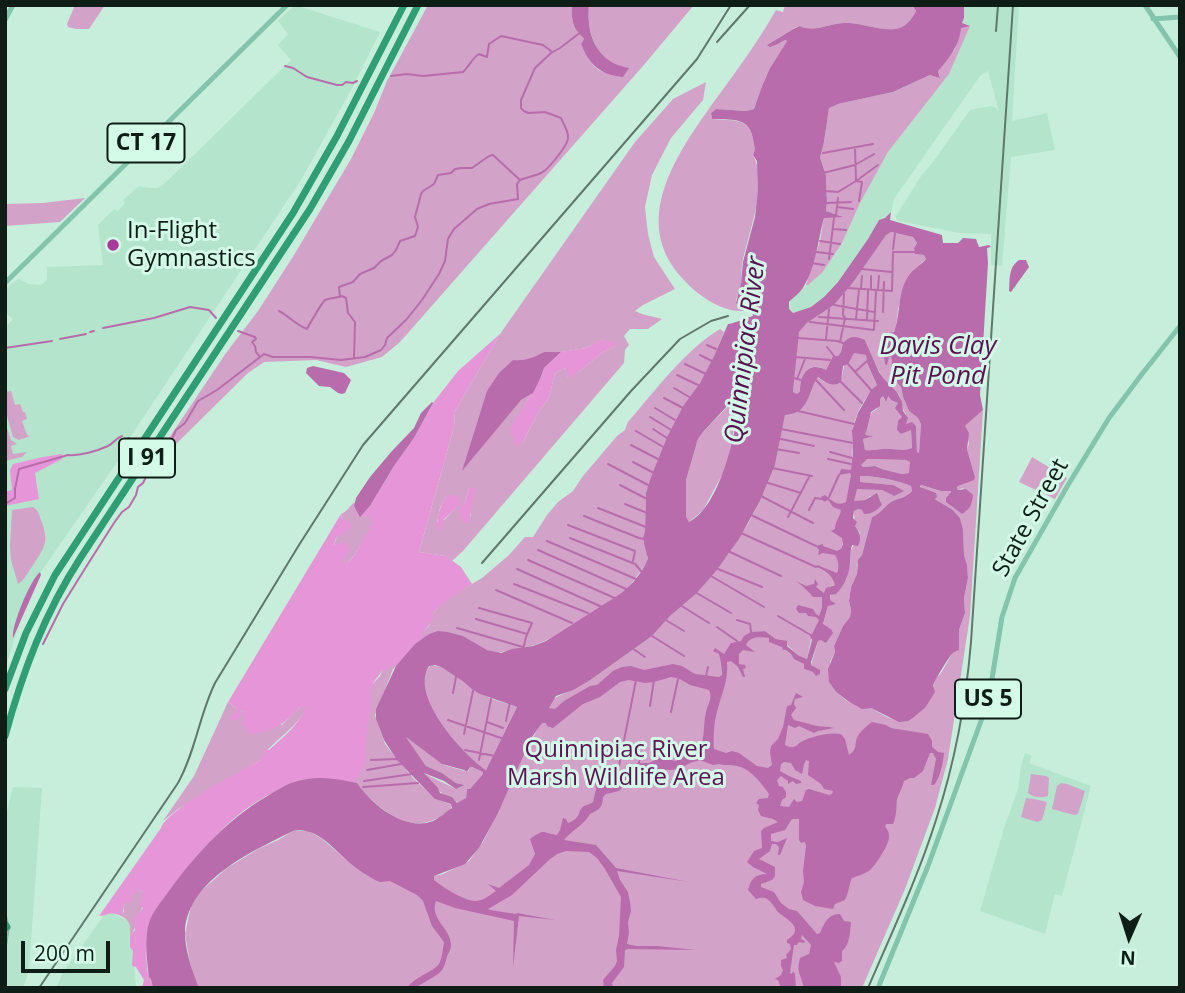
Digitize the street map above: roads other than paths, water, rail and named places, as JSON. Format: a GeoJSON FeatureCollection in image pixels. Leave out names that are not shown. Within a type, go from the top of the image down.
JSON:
{"type":"FeatureCollection","features":[{"type":"Feature","properties":{"kind":"highway","name":"I 91"},"geometry":{"type":"LineString","coordinates":[[5,736],[29,658],[62,588],[310,209],[349,141],[418,5]]}},
{"type":"Feature","properties":{"kind":"highway","name":"I 91"},"geometry":{"type":"LineString","coordinates":[[5,690],[26,633],[55,575],[293,213],[337,136],[402,7]]}},
{"type":"Feature","properties":{"kind":"main road"},"geometry":{"type":"LineString","coordinates":[[5,20],[13,5]]}},
{"type":"Feature","properties":{"kind":"main road","name":"CT 17"},"geometry":{"type":"LineString","coordinates":[[5,282],[287,5]]}},
{"type":"Feature","properties":{"kind":"main road"},"geometry":{"type":"LineString","coordinates":[[1145,5],[1180,57]]}},
{"type":"Feature","properties":{"kind":"main road"},"geometry":{"type":"LineString","coordinates":[[1153,19],[1180,16]]}},
{"type":"Feature","properties":{"kind":"main road","name":"State Street"},"geometry":{"type":"LineString","coordinates":[[878,988],[928,866],[985,710],[1002,617],[1015,578],[1109,418],[1180,326]]}},
{"type":"Feature","properties":{"kind":"main road"},"geometry":{"type":"LineString","coordinates":[[5,917],[5,943]]}},
{"type":"Feature","properties":{"kind":"water"},"geometry":{"type":"Polygon","coordinates":[[[572,5],[589,5],[589,27],[596,46],[609,60],[629,68],[623,77],[602,71],[588,58],[581,44],[584,39],[573,22],[572,5]]]}},
{"type":"Feature","properties":{"kind":"water"},"geometry":{"type":"Polygon","coordinates":[[[912,5],[964,5],[962,23],[970,26],[961,28],[959,40],[938,71],[940,78],[930,75],[893,92],[829,108],[820,158],[826,175],[826,211],[843,217],[824,218],[808,278],[803,288],[789,302],[789,309],[793,313],[811,307],[824,297],[838,282],[879,220],[891,212],[890,220],[942,235],[943,243],[958,243],[963,238],[976,239],[979,247],[991,247],[987,248],[980,395],[983,410],[965,426],[969,433],[967,449],[975,477],[957,488],[966,489],[973,495],[971,504],[962,514],[946,502],[950,491],[921,485],[920,487],[936,493],[935,499],[953,510],[960,518],[963,529],[968,578],[964,598],[965,613],[959,630],[959,650],[951,655],[939,674],[933,686],[935,692],[925,708],[908,721],[899,722],[871,708],[862,709],[836,692],[829,682],[828,669],[835,652],[834,646],[850,617],[851,587],[872,517],[891,502],[912,491],[911,486],[900,482],[860,476],[860,482],[893,485],[904,491],[894,496],[882,490],[857,489],[854,501],[865,500],[877,493],[882,505],[869,513],[864,514],[858,509],[854,511],[853,518],[857,522],[855,526],[860,540],[858,546],[852,545],[849,571],[844,584],[836,594],[830,595],[830,600],[836,604],[828,606],[823,624],[833,633],[826,643],[818,641],[811,662],[811,665],[820,670],[820,674],[816,676],[804,669],[804,664],[794,659],[782,647],[769,642],[769,638],[750,640],[746,645],[755,652],[743,650],[739,654],[739,664],[745,665],[746,668],[743,669],[745,677],[731,661],[727,662],[714,732],[714,749],[739,753],[757,766],[768,768],[772,765],[771,746],[778,739],[787,706],[791,705],[796,693],[803,697],[795,699],[796,708],[791,715],[794,720],[834,728],[814,733],[799,726],[795,728],[788,725],[787,746],[794,747],[821,735],[841,734],[849,755],[854,750],[859,734],[872,722],[928,734],[932,747],[944,753],[940,774],[934,785],[931,785],[936,759],[933,753],[930,753],[923,771],[904,781],[897,799],[893,824],[885,826],[889,837],[884,850],[869,871],[852,878],[845,900],[835,904],[833,909],[815,906],[803,900],[801,892],[806,846],[805,842],[801,843],[799,840],[799,819],[792,819],[785,830],[771,834],[771,841],[778,842],[787,838],[780,855],[779,847],[772,844],[770,851],[759,859],[775,867],[775,876],[761,884],[761,887],[774,892],[781,903],[797,911],[817,934],[833,915],[840,914],[844,921],[851,922],[848,942],[842,951],[842,961],[834,962],[841,977],[841,986],[804,988],[799,963],[800,958],[809,954],[811,945],[802,935],[801,939],[805,941],[794,945],[790,973],[793,971],[795,974],[796,988],[781,988],[775,979],[783,970],[781,960],[787,958],[786,955],[791,949],[787,940],[795,932],[795,928],[768,900],[756,899],[748,890],[754,878],[767,874],[747,862],[754,851],[762,848],[761,831],[778,822],[761,816],[758,810],[759,805],[756,803],[759,799],[768,798],[769,794],[747,770],[732,765],[713,765],[700,760],[679,769],[658,769],[631,778],[619,791],[606,794],[600,808],[590,814],[564,840],[596,845],[616,868],[689,882],[617,871],[630,902],[627,944],[696,950],[625,950],[624,967],[612,983],[613,988],[604,988],[603,980],[617,961],[621,897],[605,869],[589,852],[566,851],[557,854],[512,895],[488,909],[555,920],[519,916],[513,968],[514,921],[436,901],[438,919],[448,934],[451,946],[444,967],[420,985],[407,988],[436,967],[442,953],[444,942],[432,926],[423,901],[390,881],[375,880],[354,866],[325,840],[302,830],[293,831],[242,858],[210,882],[198,896],[189,912],[185,937],[199,988],[153,988],[149,977],[146,942],[147,929],[155,911],[180,876],[216,836],[244,812],[277,790],[313,778],[357,783],[380,807],[411,823],[433,821],[452,808],[451,804],[435,799],[397,760],[384,740],[376,719],[376,709],[396,666],[415,644],[438,631],[463,636],[487,650],[501,653],[533,646],[546,641],[617,596],[635,580],[648,559],[643,539],[646,493],[667,437],[683,406],[700,383],[728,324],[753,316],[752,311],[742,311],[736,303],[755,217],[758,190],[753,139],[743,123],[712,119],[711,113],[716,109],[754,109],[770,68],[787,41],[770,47],[767,45],[793,29],[800,26],[817,28],[845,23],[895,29],[908,23],[916,11],[912,5]],[[891,232],[886,235],[834,305],[807,323],[799,332],[793,392],[797,394],[800,391],[802,379],[810,368],[826,370],[833,356],[838,356],[841,352],[846,340],[853,337],[865,340],[879,372],[897,392],[902,402],[903,411],[908,418],[906,424],[912,422],[916,426],[919,453],[921,424],[909,411],[901,387],[895,380],[891,357],[887,365],[885,364],[882,342],[884,334],[894,332],[905,282],[926,259],[924,255],[915,254],[917,243],[913,237],[891,232]],[[854,353],[848,364],[843,366],[841,382],[832,384],[818,377],[801,409],[785,415],[775,465],[760,501],[739,539],[716,571],[652,636],[589,681],[556,696],[549,708],[555,709],[622,667],[631,666],[644,670],[673,664],[695,674],[719,677],[722,675],[722,668],[719,654],[713,651],[715,648],[724,654],[731,643],[741,641],[751,632],[765,631],[776,639],[787,641],[787,646],[807,659],[812,640],[809,634],[812,634],[819,620],[806,613],[799,613],[796,609],[798,605],[813,609],[819,616],[822,597],[813,597],[796,581],[806,586],[814,584],[815,579],[818,584],[816,587],[824,593],[826,588],[835,585],[828,573],[816,567],[817,565],[837,573],[836,557],[823,553],[818,555],[816,546],[823,544],[837,551],[841,549],[842,538],[831,531],[835,529],[841,510],[833,507],[828,500],[824,502],[821,497],[825,495],[837,503],[846,502],[851,475],[839,475],[841,469],[851,470],[852,431],[858,413],[871,390],[877,385],[866,355],[854,353]],[[741,391],[698,439],[686,480],[686,517],[689,522],[701,513],[719,482],[732,443],[741,391]],[[883,396],[880,406],[871,412],[865,435],[873,436],[863,439],[865,450],[912,448],[911,430],[901,434],[897,430],[898,421],[902,417],[895,408],[898,403],[888,396],[886,402],[883,396]],[[867,459],[861,465],[875,466],[902,474],[909,473],[910,462],[867,459]],[[435,665],[429,666],[425,678],[426,693],[441,723],[486,770],[517,707],[480,694],[435,665]],[[671,677],[645,683],[629,680],[620,682],[600,697],[583,704],[553,728],[542,723],[532,737],[479,848],[465,864],[434,876],[434,880],[465,898],[475,901],[484,899],[496,891],[488,884],[499,888],[529,865],[535,854],[530,839],[541,832],[557,835],[563,818],[568,823],[573,821],[584,806],[593,802],[595,783],[610,784],[618,780],[627,769],[635,767],[641,754],[640,763],[649,763],[660,758],[676,761],[699,752],[710,698],[709,690],[671,677]],[[406,737],[426,766],[456,783],[465,785],[456,789],[424,773],[440,793],[452,797],[457,803],[466,798],[467,789],[470,789],[483,772],[470,767],[467,772],[442,764],[406,737]],[[806,760],[802,774],[795,770],[791,763],[781,764],[780,771],[801,783],[796,784],[793,781],[788,784],[781,776],[777,780],[786,792],[780,806],[789,807],[794,799],[797,802],[802,801],[809,789],[832,794],[833,791],[824,789],[808,775],[809,761],[806,760]]]}},
{"type":"Feature","properties":{"kind":"water"},"geometry":{"type":"Polygon","coordinates":[[[1019,260],[1026,260],[1029,267],[1011,292],[1010,274],[1019,260]]]}},
{"type":"Feature","properties":{"kind":"water"},"geometry":{"type":"Polygon","coordinates":[[[544,352],[561,352],[544,368],[533,393],[521,400],[462,471],[487,391],[499,373],[513,360],[529,359],[544,352]]]}},
{"type":"Feature","properties":{"kind":"water"},"geometry":{"type":"Polygon","coordinates":[[[313,366],[344,373],[351,380],[345,393],[319,386],[306,373],[307,368],[313,366]]]}},
{"type":"Feature","properties":{"kind":"water"},"geometry":{"type":"Polygon","coordinates":[[[432,402],[414,438],[360,517],[354,506],[356,498],[432,402]]]}},
{"type":"Feature","properties":{"kind":"water"},"geometry":{"type":"Polygon","coordinates":[[[40,572],[41,575],[13,638],[22,604],[40,572]]]}},
{"type":"Feature","properties":{"kind":"waterway"},"geometry":{"type":"LineString","coordinates":[[43,644],[63,604],[114,523],[129,507],[138,487],[168,448],[176,430],[185,423],[198,401],[264,354],[273,357],[341,360],[365,357],[381,350],[387,338],[406,320],[439,274],[445,261],[448,239],[454,229],[477,209],[518,199],[517,184],[520,180],[541,173],[553,162],[568,138],[561,118],[545,112],[528,113],[521,108],[521,100],[535,68],[581,32]]}},
{"type":"Feature","properties":{"kind":"waterway"},"geometry":{"type":"LineString","coordinates":[[391,76],[463,72],[479,54],[487,57],[489,44],[501,36],[543,45],[551,51]]}},
{"type":"Feature","properties":{"kind":"waterway"},"geometry":{"type":"LineString","coordinates":[[285,66],[307,77],[337,85],[357,81]]}},
{"type":"Feature","properties":{"kind":"waterway"},"geometry":{"type":"LineString","coordinates":[[823,153],[873,144]]}},
{"type":"Feature","properties":{"kind":"waterway"},"geometry":{"type":"LineString","coordinates":[[855,147],[856,180]]}},
{"type":"Feature","properties":{"kind":"waterway"},"geometry":{"type":"LineString","coordinates":[[823,173],[855,165],[874,154]]}},
{"type":"Feature","properties":{"kind":"waterway"},"geometry":{"type":"LineString","coordinates":[[340,297],[339,287],[353,282],[360,274],[392,255],[400,241],[415,236],[418,227],[415,217],[421,194],[434,184],[438,175],[451,173],[455,169],[472,168],[493,155],[520,180]]}},
{"type":"Feature","properties":{"kind":"waterway"},"geometry":{"type":"LineString","coordinates":[[856,181],[878,165]]}},
{"type":"Feature","properties":{"kind":"waterway"},"geometry":{"type":"LineString","coordinates":[[825,191],[838,192],[856,181],[862,182],[859,201]]}},
{"type":"Feature","properties":{"kind":"waterway"},"geometry":{"type":"LineString","coordinates":[[834,215],[838,198]]}},
{"type":"Feature","properties":{"kind":"waterway"},"geometry":{"type":"LineString","coordinates":[[827,203],[851,202]]}},
{"type":"Feature","properties":{"kind":"waterway"},"geometry":{"type":"LineString","coordinates":[[837,207],[853,209]]}},
{"type":"Feature","properties":{"kind":"waterway"},"geometry":{"type":"LineString","coordinates":[[829,259],[834,218]]}},
{"type":"Feature","properties":{"kind":"waterway"},"geometry":{"type":"LineString","coordinates":[[833,229],[846,230]]}},
{"type":"Feature","properties":{"kind":"waterway"},"geometry":{"type":"LineString","coordinates":[[893,249],[895,233]]}},
{"type":"Feature","properties":{"kind":"waterway"},"geometry":{"type":"LineString","coordinates":[[820,241],[840,244]]}},
{"type":"Feature","properties":{"kind":"waterway"},"geometry":{"type":"LineString","coordinates":[[816,252],[833,254]]}},
{"type":"Feature","properties":{"kind":"waterway"},"geometry":{"type":"LineString","coordinates":[[848,288],[892,291],[893,252],[915,252]]}},
{"type":"Feature","properties":{"kind":"waterway"},"geometry":{"type":"LineString","coordinates":[[811,263],[824,265]]}},
{"type":"Feature","properties":{"kind":"waterway"},"geometry":{"type":"LineString","coordinates":[[862,269],[891,272]]}},
{"type":"Feature","properties":{"kind":"waterway"},"geometry":{"type":"LineString","coordinates":[[861,289],[862,276]]}},
{"type":"Feature","properties":{"kind":"waterway"},"geometry":{"type":"LineString","coordinates":[[871,276],[871,289]]}},
{"type":"Feature","properties":{"kind":"waterway"},"geometry":{"type":"LineString","coordinates":[[878,289],[879,276]]}},
{"type":"Feature","properties":{"kind":"waterway"},"geometry":{"type":"LineString","coordinates":[[883,312],[884,282]]}},
{"type":"Feature","properties":{"kind":"waterway"},"geometry":{"type":"LineString","coordinates":[[856,319],[859,289]]}},
{"type":"Feature","properties":{"kind":"waterway"},"geometry":{"type":"LineString","coordinates":[[867,319],[868,290]]}},
{"type":"Feature","properties":{"kind":"waterway","name":"Davis Clay Pit Pond"},"geometry":{"type":"LineString","coordinates":[[810,322],[874,330],[876,291]]}},
{"type":"Feature","properties":{"kind":"waterway"},"geometry":{"type":"LineString","coordinates":[[840,342],[845,318],[844,294]]}},
{"type":"Feature","properties":{"kind":"waterway"},"geometry":{"type":"LineString","coordinates":[[279,311],[307,329],[325,300],[342,296],[346,298],[348,313],[355,322],[354,358]]}},
{"type":"Feature","properties":{"kind":"waterway"},"geometry":{"type":"LineString","coordinates":[[834,305],[874,312]]}},
{"type":"Feature","properties":{"kind":"waterway"},"geometry":{"type":"LineString","coordinates":[[103,328],[154,318],[190,307],[209,310],[216,318]]}},
{"type":"Feature","properties":{"kind":"waterway"},"geometry":{"type":"LineString","coordinates":[[826,339],[829,309]]}},
{"type":"Feature","properties":{"kind":"waterway","name":"Davis Clay Pit Pond"},"geometry":{"type":"LineString","coordinates":[[819,317],[878,321]]}},
{"type":"Feature","properties":{"kind":"waterway"},"geometry":{"type":"LineString","coordinates":[[90,332],[94,331]]}},
{"type":"Feature","properties":{"kind":"waterway"},"geometry":{"type":"LineString","coordinates":[[238,331],[255,337],[252,342],[260,357]]}},
{"type":"Feature","properties":{"kind":"waterway"},"geometry":{"type":"LineString","coordinates":[[60,339],[86,334]]}},
{"type":"Feature","properties":{"kind":"waterway"},"geometry":{"type":"LineString","coordinates":[[798,338],[843,343]]}},
{"type":"Feature","properties":{"kind":"waterway"},"geometry":{"type":"LineString","coordinates":[[5,348],[52,341]]}},
{"type":"Feature","properties":{"kind":"waterway"},"geometry":{"type":"LineString","coordinates":[[707,345],[716,349]]}},
{"type":"Feature","properties":{"kind":"waterway"},"geometry":{"type":"LineString","coordinates":[[827,347],[834,356]]}},
{"type":"Feature","properties":{"kind":"waterway"},"geometry":{"type":"LineString","coordinates":[[700,355],[712,361]]}},
{"type":"Feature","properties":{"kind":"waterway"},"geometry":{"type":"LineString","coordinates":[[795,357],[830,360]]}},
{"type":"Feature","properties":{"kind":"waterway"},"geometry":{"type":"LineString","coordinates":[[797,379],[805,359]]}},
{"type":"Feature","properties":{"kind":"waterway","name":"Davis Clay Pit Pond"},"geometry":{"type":"LineString","coordinates":[[856,371],[867,361]]}},
{"type":"Feature","properties":{"kind":"waterway"},"geometry":{"type":"LineString","coordinates":[[685,364],[706,374]]}},
{"type":"Feature","properties":{"kind":"waterway","name":"Davis Clay Pit Pond"},"geometry":{"type":"LineString","coordinates":[[848,364],[871,390]]}},
{"type":"Feature","properties":{"kind":"waterway"},"geometry":{"type":"LineString","coordinates":[[677,375],[698,385]]}},
{"type":"Feature","properties":{"kind":"waterway"},"geometry":{"type":"LineString","coordinates":[[794,378],[801,380]]}},
{"type":"Feature","properties":{"kind":"waterway"},"geometry":{"type":"LineString","coordinates":[[815,379],[844,410]]}},
{"type":"Feature","properties":{"kind":"waterway"},"geometry":{"type":"LineString","coordinates":[[841,382],[862,403]]}},
{"type":"Feature","properties":{"kind":"waterway"},"geometry":{"type":"LineString","coordinates":[[674,388],[691,398]]}},
{"type":"Feature","properties":{"kind":"waterway"},"geometry":{"type":"LineString","coordinates":[[664,398],[685,409]]}},
{"type":"Feature","properties":{"kind":"waterway"},"geometry":{"type":"LineString","coordinates":[[655,408],[675,420]]}},
{"type":"Feature","properties":{"kind":"waterway"},"geometry":{"type":"LineString","coordinates":[[798,411],[854,424]]}},
{"type":"Feature","properties":{"kind":"waterway"},"geometry":{"type":"LineString","coordinates":[[650,417],[673,431]]}},
{"type":"Feature","properties":{"kind":"waterway"},"geometry":{"type":"LineString","coordinates":[[653,429],[667,438]]}},
{"type":"Feature","properties":{"kind":"waterway"},"geometry":{"type":"LineString","coordinates":[[781,429],[853,443]]}},
{"type":"Feature","properties":{"kind":"waterway"},"geometry":{"type":"LineString","coordinates":[[636,431],[665,448]]}},
{"type":"Feature","properties":{"kind":"waterway"},"geometry":{"type":"LineString","coordinates":[[5,504],[15,498],[19,469],[68,455],[94,451],[108,446],[122,436]]}},
{"type":"Feature","properties":{"kind":"waterway"},"geometry":{"type":"LineString","coordinates":[[128,438],[134,441]]}},
{"type":"Feature","properties":{"kind":"waterway"},"geometry":{"type":"LineString","coordinates":[[781,439],[814,446]]}},
{"type":"Feature","properties":{"kind":"waterway"},"geometry":{"type":"LineString","coordinates":[[631,445],[658,459]]}},
{"type":"Feature","properties":{"kind":"waterway"},"geometry":{"type":"LineString","coordinates":[[776,449],[799,453]]}},
{"type":"Feature","properties":{"kind":"waterway"},"geometry":{"type":"LineString","coordinates":[[830,452],[852,458]]}},
{"type":"Feature","properties":{"kind":"waterway"},"geometry":{"type":"LineString","coordinates":[[828,459],[851,464]]}},
{"type":"Feature","properties":{"kind":"waterway"},"geometry":{"type":"LineString","coordinates":[[633,462],[654,473]]}},
{"type":"Feature","properties":{"kind":"waterway"},"geometry":{"type":"LineString","coordinates":[[608,464],[648,485]]}},
{"type":"Feature","properties":{"kind":"waterway"},"geometry":{"type":"LineString","coordinates":[[772,468],[812,476]]}},
{"type":"Feature","properties":{"kind":"waterway"},"geometry":{"type":"LineString","coordinates":[[829,497],[839,475]]}},
{"type":"Feature","properties":{"kind":"waterway"},"geometry":{"type":"LineString","coordinates":[[788,517],[809,477]]}},
{"type":"Feature","properties":{"kind":"waterway"},"geometry":{"type":"LineString","coordinates":[[765,482],[801,493]]}},
{"type":"Feature","properties":{"kind":"waterway"},"geometry":{"type":"LineString","coordinates":[[620,485],[647,499]]}},
{"type":"Feature","properties":{"kind":"waterway"},"geometry":{"type":"LineString","coordinates":[[761,496],[813,523]]}},
{"type":"Feature","properties":{"kind":"waterway"},"geometry":{"type":"LineString","coordinates":[[809,510],[815,498],[822,499]]}},
{"type":"Feature","properties":{"kind":"waterway"},"geometry":{"type":"LineString","coordinates":[[625,504],[647,513]]}},
{"type":"Feature","properties":{"kind":"waterway"},"geometry":{"type":"LineString","coordinates":[[598,508],[646,527]]}},
{"type":"Feature","properties":{"kind":"waterway"},"geometry":{"type":"LineString","coordinates":[[751,515],[816,546]]}},
{"type":"Feature","properties":{"kind":"waterway"},"geometry":{"type":"LineString","coordinates":[[584,516],[645,539]]}},
{"type":"Feature","properties":{"kind":"waterway"},"geometry":{"type":"LineString","coordinates":[[568,525],[635,551],[633,561]]}},
{"type":"Feature","properties":{"kind":"waterway"},"geometry":{"type":"LineString","coordinates":[[741,533],[816,567]]}},
{"type":"Feature","properties":{"kind":"waterway"},"geometry":{"type":"LineString","coordinates":[[570,538],[635,564],[641,571]]}},
{"type":"Feature","properties":{"kind":"waterway"},"geometry":{"type":"LineString","coordinates":[[547,541],[636,579]]}},
{"type":"Feature","properties":{"kind":"waterway"},"geometry":{"type":"LineString","coordinates":[[538,550],[626,589]]}},
{"type":"Feature","properties":{"kind":"waterway"},"geometry":{"type":"LineString","coordinates":[[728,551],[781,576]]}},
{"type":"Feature","properties":{"kind":"waterway"},"geometry":{"type":"LineString","coordinates":[[528,560],[617,599]]}},
{"type":"Feature","properties":{"kind":"waterway"},"geometry":{"type":"LineString","coordinates":[[517,569],[602,607]]}},
{"type":"Feature","properties":{"kind":"waterway"},"geometry":{"type":"LineString","coordinates":[[718,569],[762,587]]}},
{"type":"Feature","properties":{"kind":"waterway"},"geometry":{"type":"LineString","coordinates":[[711,576],[764,607]]}},
{"type":"Feature","properties":{"kind":"waterway"},"geometry":{"type":"LineString","coordinates":[[514,584],[588,613]]}},
{"type":"Feature","properties":{"kind":"waterway"},"geometry":{"type":"LineString","coordinates":[[496,590],[572,623]]}},
{"type":"Feature","properties":{"kind":"waterway"},"geometry":{"type":"LineString","coordinates":[[695,592],[731,613]]}},
{"type":"Feature","properties":{"kind":"waterway"},"geometry":{"type":"LineString","coordinates":[[680,605],[709,623]]}},
{"type":"Feature","properties":{"kind":"waterway"},"geometry":{"type":"LineString","coordinates":[[479,608],[532,623],[523,650]]}},
{"type":"Feature","properties":{"kind":"waterway"},"geometry":{"type":"LineString","coordinates":[[778,616],[809,634]]}},
{"type":"Feature","properties":{"kind":"waterway"},"geometry":{"type":"LineString","coordinates":[[476,619],[527,634]]}},
{"type":"Feature","properties":{"kind":"waterway"},"geometry":{"type":"LineString","coordinates":[[664,619],[684,631]]}},
{"type":"Feature","properties":{"kind":"waterway"},"geometry":{"type":"LineString","coordinates":[[737,620],[750,624],[751,632]]}},
{"type":"Feature","properties":{"kind":"waterway"},"geometry":{"type":"LineString","coordinates":[[717,627],[737,641]]}},
{"type":"Feature","properties":{"kind":"waterway"},"geometry":{"type":"LineString","coordinates":[[457,628],[523,647]]}},
{"type":"Feature","properties":{"kind":"waterway"},"geometry":{"type":"LineString","coordinates":[[652,636],[684,656]]}},
{"type":"Feature","properties":{"kind":"waterway"},"geometry":{"type":"LineString","coordinates":[[632,648],[645,657]]}},
{"type":"Feature","properties":{"kind":"waterway"},"geometry":{"type":"LineString","coordinates":[[706,676],[708,667]]}},
{"type":"Feature","properties":{"kind":"waterway"},"geometry":{"type":"LineString","coordinates":[[453,693],[456,677]]}},
{"type":"Feature","properties":{"kind":"waterway"},"geometry":{"type":"LineString","coordinates":[[671,712],[678,679]]}},
{"type":"Feature","properties":{"kind":"waterway"},"geometry":{"type":"LineString","coordinates":[[616,781],[636,680]]}},
{"type":"Feature","properties":{"kind":"waterway"},"geometry":{"type":"LineString","coordinates":[[650,706],[654,680]]}},
{"type":"Feature","properties":{"kind":"waterway"},"geometry":{"type":"LineString","coordinates":[[464,734],[473,691]]}},
{"type":"Feature","properties":{"kind":"waterway"},"geometry":{"type":"LineString","coordinates":[[479,760],[491,699]]}},
{"type":"Feature","properties":{"kind":"waterway"},"geometry":{"type":"LineString","coordinates":[[506,721],[510,702]]}},
{"type":"Feature","properties":{"kind":"waterway"},"geometry":{"type":"LineString","coordinates":[[448,720],[504,739]]}},
{"type":"Feature","properties":{"kind":"waterway"},"geometry":{"type":"LineString","coordinates":[[487,722],[503,728]]}},
{"type":"Feature","properties":{"kind":"waterway"},"geometry":{"type":"LineString","coordinates":[[465,750],[495,756]]}},
{"type":"Feature","properties":{"kind":"waterway"},"geometry":{"type":"LineString","coordinates":[[371,760],[398,759]]}},
{"type":"Feature","properties":{"kind":"waterway"},"geometry":{"type":"LineString","coordinates":[[367,770],[401,764]]}},
{"type":"Feature","properties":{"kind":"waterway"},"geometry":{"type":"LineString","coordinates":[[364,781],[412,774]]}},
{"type":"Feature","properties":{"kind":"waterway"},"geometry":{"type":"LineString","coordinates":[[363,787],[418,783]]}},
{"type":"Feature","properties":{"kind":"railway"},"geometry":{"type":"LineString","coordinates":[[39,988],[178,783],[215,683],[363,445],[697,59],[731,5]]}},
{"type":"Feature","properties":{"kind":"railway"},"geometry":{"type":"LineString","coordinates":[[717,42],[750,5]]}},
{"type":"Feature","properties":{"kind":"railway"},"geometry":{"type":"LineString","coordinates":[[996,31],[998,5]]}},
{"type":"Feature","properties":{"kind":"railway"},"geometry":{"type":"LineString","coordinates":[[868,988],[913,883],[936,820],[959,732],[966,687],[1013,5]]}},
{"type":"Feature","properties":{"kind":"railway"},"geometry":{"type":"LineString","coordinates":[[482,563],[631,391],[680,339],[711,321],[728,316]]}},
{"type":"Feature","properties":{"kind":"place","name":"In-Flight Gymnastics"},"geometry":{"type":"Point","coordinates":[113,245]}},
{"type":"Feature","properties":{"kind":"water label","name":"Quinnipiac River"},"geometry":{"type":"Point","coordinates":[746,350]}},
{"type":"Feature","properties":{"kind":"park label","name":"Quinnipiac River Marsh Wildlife Area"},"geometry":{"type":"Point","coordinates":[616,764]}}]}
